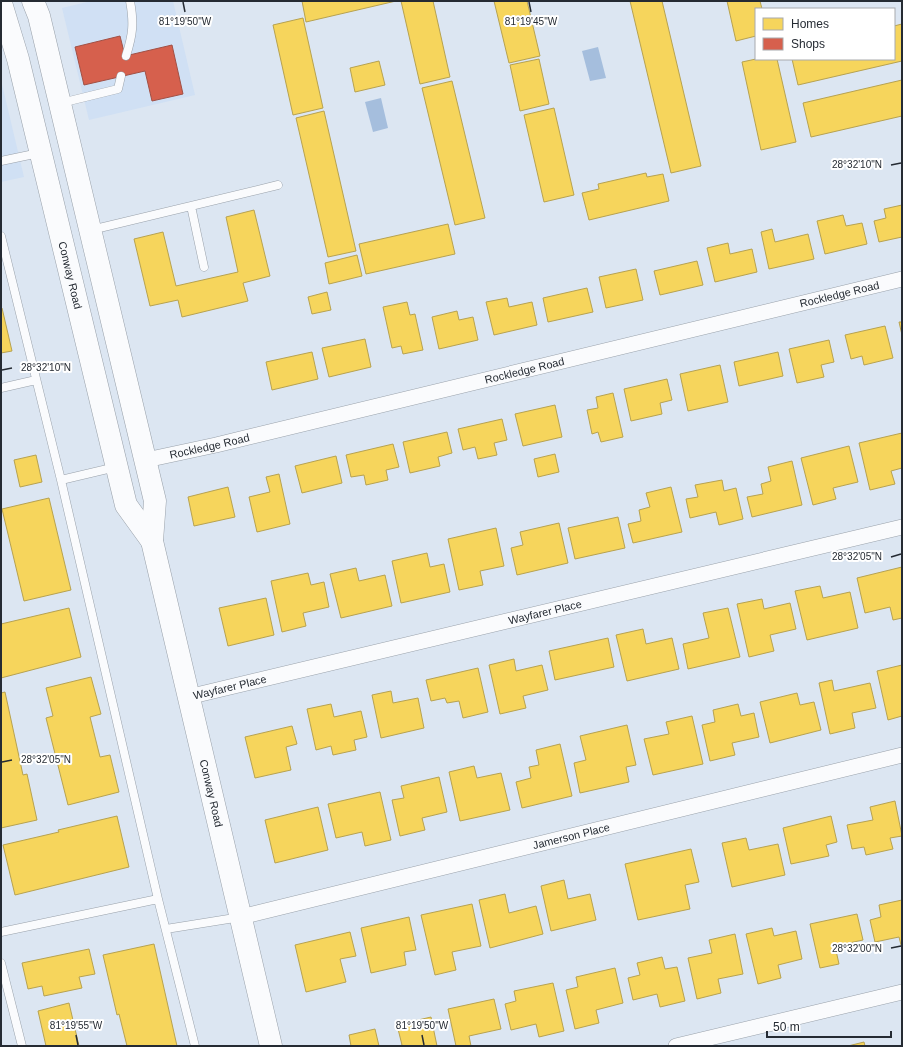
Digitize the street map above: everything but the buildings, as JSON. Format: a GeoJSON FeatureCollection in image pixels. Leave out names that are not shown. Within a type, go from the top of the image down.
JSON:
{"type":"FeatureCollection","features":[{"type":"Feature","properties":{"kind":"main road","name":"Conway Road"},"geometry":{"type":"LineString","coordinates":[[33,1],[39,16],[61,103],[146,460],[155,501],[152,541],[271,1046]]}},
{"type":"Feature","properties":{"kind":"main road","name":"Conway Road"},"geometry":{"type":"LineString","coordinates":[[1,3],[18,59],[126,505],[152,541]]}},
{"type":"Feature","properties":{"kind":"main road"},"geometry":{"type":"LineString","coordinates":[[1,40],[18,59]]}},
{"type":"Feature","properties":{"kind":"street","name":"Rockledge Road"},"geometry":{"type":"LineString","coordinates":[[146,460],[216,445],[902,279]]}},
{"type":"Feature","properties":{"kind":"street","name":"Wayfarer Place"},"geometry":{"type":"LineString","coordinates":[[188,696],[902,527]]}},
{"type":"Feature","properties":{"kind":"street","name":"Jamerson Place"},"geometry":{"type":"LineString","coordinates":[[241,917],[902,755]]}},
{"type":"Feature","properties":{"kind":"street"},"geometry":{"type":"LineString","coordinates":[[676,1046],[902,992]]}},
{"type":"Feature","properties":{"kind":"lane"},"geometry":{"type":"LineString","coordinates":[[126,56],[133,33],[133,20],[130,1]]}},
{"type":"Feature","properties":{"kind":"lane"},"geometry":{"type":"LineString","coordinates":[[61,103],[118,89],[121,76]]}},
{"type":"Feature","properties":{"kind":"lane"},"geometry":{"type":"LineString","coordinates":[[1,161],[41,152]]}},
{"type":"Feature","properties":{"kind":"lane"},"geometry":{"type":"LineString","coordinates":[[91,230],[278,185]]}},
{"type":"Feature","properties":{"kind":"lane"},"geometry":{"type":"LineString","coordinates":[[191,206],[204,267]]}},
{"type":"Feature","properties":{"kind":"lane"},"geometry":{"type":"LineString","coordinates":[[1,236],[61,480],[158,899],[195,1046]]}},
{"type":"Feature","properties":{"kind":"lane"},"geometry":{"type":"LineString","coordinates":[[1,388],[36,380]]}},
{"type":"Feature","properties":{"kind":"lane"},"geometry":{"type":"LineString","coordinates":[[61,480],[117,467]]}},
{"type":"Feature","properties":{"kind":"lane"},"geometry":{"type":"LineString","coordinates":[[1,932],[158,899]]}},
{"type":"Feature","properties":{"kind":"lane"},"geometry":{"type":"LineString","coordinates":[[166,929],[241,917]]}},
{"type":"Feature","properties":{"kind":"lane"},"geometry":{"type":"LineString","coordinates":[[1,963],[22,1046]]}},
{"type":"Feature","properties":{"kind":"shaded area"},"geometry":{"type":"Polygon","coordinates":[[[91,1],[173,1],[195,95],[89,120],[62,8],[91,1]]]}},
{"type":"Feature","properties":{"kind":"shaded area"},"geometry":{"type":"Polygon","coordinates":[[[598,47],[606,78],[590,81],[582,51],[598,47]]]}},
{"type":"Feature","properties":{"kind":"shaded area"},"geometry":{"type":"Polygon","coordinates":[[[1,80],[24,177],[1,182],[1,80]]]}},
{"type":"Feature","properties":{"kind":"shaded area"},"geometry":{"type":"Polygon","coordinates":[[[381,98],[388,128],[373,132],[365,102],[381,98]]]}}]}
